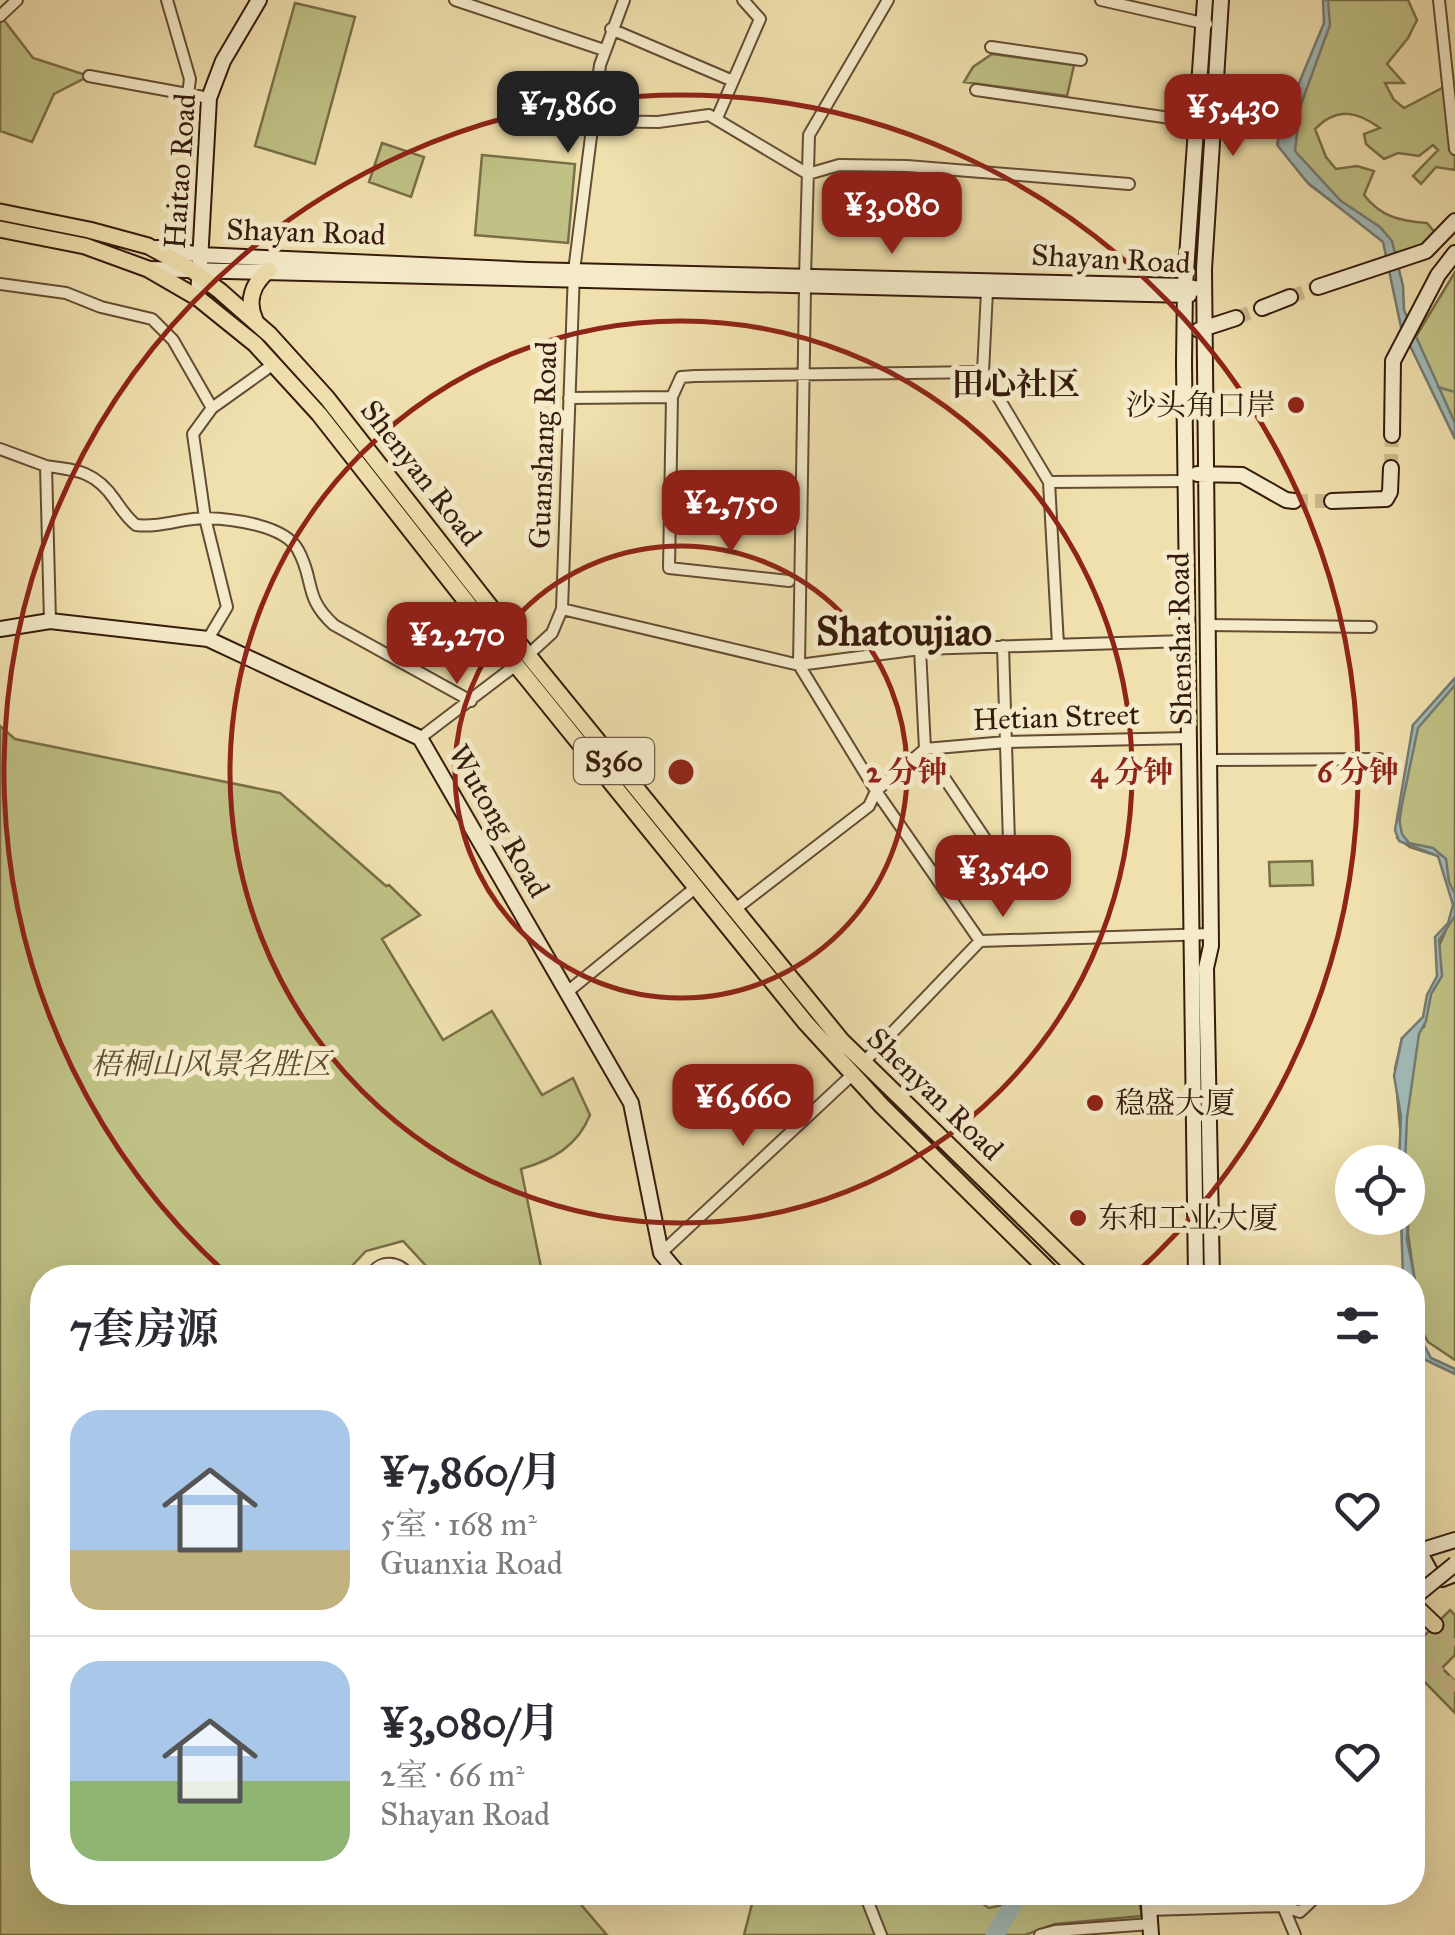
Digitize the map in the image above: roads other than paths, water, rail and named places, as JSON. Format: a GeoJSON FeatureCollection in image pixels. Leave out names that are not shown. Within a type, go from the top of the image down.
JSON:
{"type":"FeatureCollection","features":[{"type":"Feature","properties":{"kind":"main road","name":"Haitao Road"},"geometry":{"type":"LineString","coordinates":[[198,298],[209,98],[223,60],[259,0]]}},
{"type":"Feature","properties":{"kind":"main road","name":"Shensha Road"},"geometry":{"type":"LineString","coordinates":[[1206,0],[1211,25],[1204,329],[1211,934],[1206,968],[1212,1265]]}},
{"type":"Feature","properties":{"kind":"main road","name":"Shensha Road"},"geometry":{"type":"LineString","coordinates":[[1196,1265],[1184,326],[1198,122],[1211,25],[1221,0]]}},
{"type":"Feature","properties":{"kind":"main road","name":"Shenyan Road"},"geometry":{"type":"LineString","coordinates":[[0,212],[148,246],[198,267],[327,398],[522,660]]}},
{"type":"Feature","properties":{"kind":"main road"},"geometry":{"type":"LineString","coordinates":[[1318,287],[1432,248],[1455,222]]}},
{"type":"Feature","properties":{"kind":"main road","name":"Shenyan Road"},"geometry":{"type":"LineString","coordinates":[[0,229],[85,246],[148,269],[233,324],[275,364],[857,1069],[1043,1265]]}},
{"type":"Feature","properties":{"kind":"main road"},"geometry":{"type":"LineString","coordinates":[[1392,435],[1390,378],[1396,355],[1438,275],[1455,253]]}},
{"type":"Feature","properties":{"kind":"main road","name":"Shayan Road"},"geometry":{"type":"LineString","coordinates":[[148,269],[198,267],[1185,291]]}},
{"type":"Feature","properties":{"kind":"main road","name":"Shayan Road"},"geometry":{"type":"LineString","coordinates":[[198,267],[573,276]]}},
{"type":"Feature","properties":{"kind":"main road"},"geometry":{"type":"LineString","coordinates":[[261,327],[253,318],[250,300],[256,283],[269,270]]}},
{"type":"Feature","properties":{"kind":"main road","name":"Shayan Road"},"geometry":{"type":"LineString","coordinates":[[805,282],[987,291],[1204,290]]}},
{"type":"Feature","properties":{"kind":"main road"},"geometry":{"type":"LineString","coordinates":[[1262,308],[1290,297]]}},
{"type":"Feature","properties":{"kind":"main road"},"geometry":{"type":"LineString","coordinates":[[1184,326],[1204,329],[1236,318]]}},
{"type":"Feature","properties":{"kind":"main road"},"geometry":{"type":"LineString","coordinates":[[1332,501],[1386,499],[1391,468]]}},
{"type":"Feature","properties":{"kind":"main road"},"geometry":{"type":"LineString","coordinates":[[1186,481],[1206,473],[1242,475],[1294,501]]}},
{"type":"Feature","properties":{"kind":"main road","name":"Wutong Road"},"geometry":{"type":"LineString","coordinates":[[0,629],[50,620],[208,638],[420,738],[631,1104],[661,1253],[671,1265]]}},
{"type":"Feature","properties":{"kind":"main road","name":"Shenyan Road"},"geometry":{"type":"LineString","coordinates":[[701,883],[734,910],[857,1069],[1071,1265]]}},
{"type":"Feature","properties":{"kind":"main road"},"geometry":{"type":"LineString","coordinates":[[1425,1549],[1455,1540]]}},
{"type":"Feature","properties":{"kind":"main road"},"geometry":{"type":"LineString","coordinates":[[1425,1563],[1442,1579],[1455,1574]]}},
{"type":"Feature","properties":{"kind":"main road"},"geometry":{"type":"LineString","coordinates":[[1425,1590],[1455,1564]]}},
{"type":"Feature","properties":{"kind":"main road"},"geometry":{"type":"LineString","coordinates":[[1425,1615],[1435,1625]]}},
{"type":"Feature","properties":{"kind":"street"},"geometry":{"type":"LineString","coordinates":[[0,16],[17,0]]}},
{"type":"Feature","properties":{"kind":"street"},"geometry":{"type":"LineString","coordinates":[[168,0],[190,79],[188,94]]}},
{"type":"Feature","properties":{"kind":"street"},"geometry":{"type":"LineString","coordinates":[[455,0],[604,50]]}},
{"type":"Feature","properties":{"kind":"street","name":"Guanshang Road"},"geometry":{"type":"LineString","coordinates":[[562,609],[573,276],[604,50],[624,0]]}},
{"type":"Feature","properties":{"kind":"street"},"geometry":{"type":"LineString","coordinates":[[717,118],[760,18],[743,0]]}},
{"type":"Feature","properties":{"kind":"street"},"geometry":{"type":"LineString","coordinates":[[888,0],[809,135],[799,665],[876,791],[980,942]]}},
{"type":"Feature","properties":{"kind":"street"},"geometry":{"type":"LineString","coordinates":[[1101,0],[1211,25]]}},
{"type":"Feature","properties":{"kind":"street"},"geometry":{"type":"LineString","coordinates":[[1439,0],[1455,149]]}},
{"type":"Feature","properties":{"kind":"street"},"geometry":{"type":"LineString","coordinates":[[611,29],[733,81]]}},
{"type":"Feature","properties":{"kind":"street"},"geometry":{"type":"LineString","coordinates":[[991,47],[1081,60]]}},
{"type":"Feature","properties":{"kind":"street"},"geometry":{"type":"LineString","coordinates":[[89,76],[209,98]]}},
{"type":"Feature","properties":{"kind":"street"},"geometry":{"type":"LineString","coordinates":[[976,90],[1198,122]]}},
{"type":"Feature","properties":{"kind":"street"},"geometry":{"type":"LineString","coordinates":[[592,121],[658,122],[699,114],[717,118],[808,174],[840,165],[908,166],[1129,184]]}},
{"type":"Feature","properties":{"kind":"street"},"geometry":{"type":"LineString","coordinates":[[0,284],[66,293],[101,307],[152,319],[173,340],[212,408]]}},
{"type":"Feature","properties":{"kind":"street"},"geometry":{"type":"LineString","coordinates":[[987,291],[984,372],[1049,482],[1058,645]]}},
{"type":"Feature","properties":{"kind":"street"},"geometry":{"type":"LineString","coordinates":[[208,638],[227,608],[192,444],[197,424],[212,408],[275,364]]}},
{"type":"Feature","properties":{"kind":"street"},"geometry":{"type":"LineString","coordinates":[[789,581],[669,568],[672,397],[681,377],[984,372]]}},
{"type":"Feature","properties":{"kind":"street"},"geometry":{"type":"LineString","coordinates":[[569,398],[672,397]]}},
{"type":"Feature","properties":{"kind":"street"},"geometry":{"type":"LineString","coordinates":[[0,449],[46,466],[82,470],[94,476],[136,525],[205,518],[282,533],[300,553],[310,594],[319,612],[334,626],[471,702]]}},
{"type":"Feature","properties":{"kind":"street"},"geometry":{"type":"LineString","coordinates":[[46,466],[50,620]]}},
{"type":"Feature","properties":{"kind":"street"},"geometry":{"type":"LineString","coordinates":[[1049,482],[1186,481]]}},
{"type":"Feature","properties":{"kind":"street"},"geometry":{"type":"LineString","coordinates":[[420,738],[471,702],[552,633],[562,609],[799,665],[920,649],[1188,641]]}},
{"type":"Feature","properties":{"kind":"street"},"geometry":{"type":"LineString","coordinates":[[1208,625],[1372,627]]}},
{"type":"Feature","properties":{"kind":"street"},"geometry":{"type":"LineString","coordinates":[[920,649],[926,749],[1010,876],[1003,646]]}},
{"type":"Feature","properties":{"kind":"street","name":"Hetian Street"},"geometry":{"type":"LineString","coordinates":[[926,749],[1006,742],[1189,738]]}},
{"type":"Feature","properties":{"kind":"street"},"geometry":{"type":"LineString","coordinates":[[734,910],[868,806],[876,791],[926,749]]}},
{"type":"Feature","properties":{"kind":"street"},"geometry":{"type":"LineString","coordinates":[[1209,760],[1380,759]]}},
{"type":"Feature","properties":{"kind":"street"},"geometry":{"type":"LineString","coordinates":[[566,993],[701,883]]}},
{"type":"Feature","properties":{"kind":"street"},"geometry":{"type":"LineString","coordinates":[[661,1253],[857,1069],[980,942],[1211,934]]}},
{"type":"Feature","properties":{"kind":"street"},"geometry":{"type":"LineString","coordinates":[[869,1905],[881,1935]]}},
{"type":"Feature","properties":{"kind":"street"},"geometry":{"type":"LineString","coordinates":[[1040,1935],[1055,1930],[1151,1923],[1283,1906],[1300,1912],[1307,1905]]}},
{"type":"Feature","properties":{"kind":"street"},"geometry":{"type":"LineString","coordinates":[[1283,1906],[1295,1935]]}},
{"type":"Feature","properties":{"kind":"water"},"geometry":{"type":"Polygon","coordinates":[[[1323,0],[1328,0],[1330,25],[1300,107],[1295,151],[1341,201],[1380,227],[1392,241],[1403,286],[1404,310],[1455,423],[1455,439],[1401,327],[1383,242],[1307,182],[1278,146],[1278,123],[1292,100],[1324,23],[1323,0]]]}},
{"type":"Feature","properties":{"kind":"water"},"geometry":{"type":"Polygon","coordinates":[[[1455,678],[1455,685],[1418,728],[1399,819],[1409,843],[1433,848],[1446,859],[1455,894],[1455,916],[1439,940],[1442,976],[1431,994],[1419,1034],[1406,1145],[1400,1145],[1401,1116],[1394,1076],[1402,1038],[1423,1017],[1427,995],[1437,976],[1435,937],[1448,923],[1453,905],[1438,856],[1399,841],[1395,830],[1413,725],[1455,678]]]}},
{"type":"Feature","properties":{"kind":"water"},"geometry":{"type":"Polygon","coordinates":[[[1402,1235],[1407,1235],[1412,1265],[1403,1265],[1402,1235]]]}},
{"type":"Feature","properties":{"kind":"water"},"geometry":{"type":"Polygon","coordinates":[[[1425,1347],[1431,1358],[1455,1369],[1455,1374],[1425,1360],[1425,1347]]]}},
{"type":"Feature","properties":{"kind":"waterway"},"geometry":{"type":"LineString","coordinates":[[1438,387],[1455,392]]}},
{"type":"Feature","properties":{"kind":"waterway"},"geometry":{"type":"LineString","coordinates":[[995,1935],[1012,1905]]}},
{"type":"Feature","properties":{"kind":"tunnel"},"geometry":{"type":"LineString","coordinates":[[1290,297],[1318,287]]}},
{"type":"Feature","properties":{"kind":"tunnel"},"geometry":{"type":"LineString","coordinates":[[1236,318],[1262,308]]}},
{"type":"Feature","properties":{"kind":"tunnel"},"geometry":{"type":"LineString","coordinates":[[1391,468],[1392,435]]}},
{"type":"Feature","properties":{"kind":"tunnel"},"geometry":{"type":"LineString","coordinates":[[1294,501],[1332,501]]}},
{"type":"Feature","properties":{"kind":"tunnel"},"geometry":{"type":"LineString","coordinates":[[1435,1625],[1455,1645]]}},
{"type":"Feature","properties":{"kind":"tunnel"},"geometry":{"type":"LineString","coordinates":[[1425,1661],[1455,1691]]}},
{"type":"Feature","properties":{"kind":"place","name":"沙头角口岸"},"geometry":{"type":"Point","coordinates":[1296,405]}},
{"type":"Feature","properties":{"kind":"place","name":"稳盛大厦"},"geometry":{"type":"Point","coordinates":[1095,1103]}},
{"type":"Feature","properties":{"kind":"place","name":"东和工业大厦"},"geometry":{"type":"Point","coordinates":[1078,1218]}},
{"type":"Feature","properties":{"kind":"district","name":"田心社区"},"geometry":{"type":"Point","coordinates":[1016,384]}},
{"type":"Feature","properties":{"kind":"district","name":"Shatoujiao"},"geometry":{"type":"Point","coordinates":[904,631]}},
{"type":"Feature","properties":{"kind":"park label","name":"梧桐山风景名胜区"},"geometry":{"type":"Point","coordinates":[211,1064]}}]}
